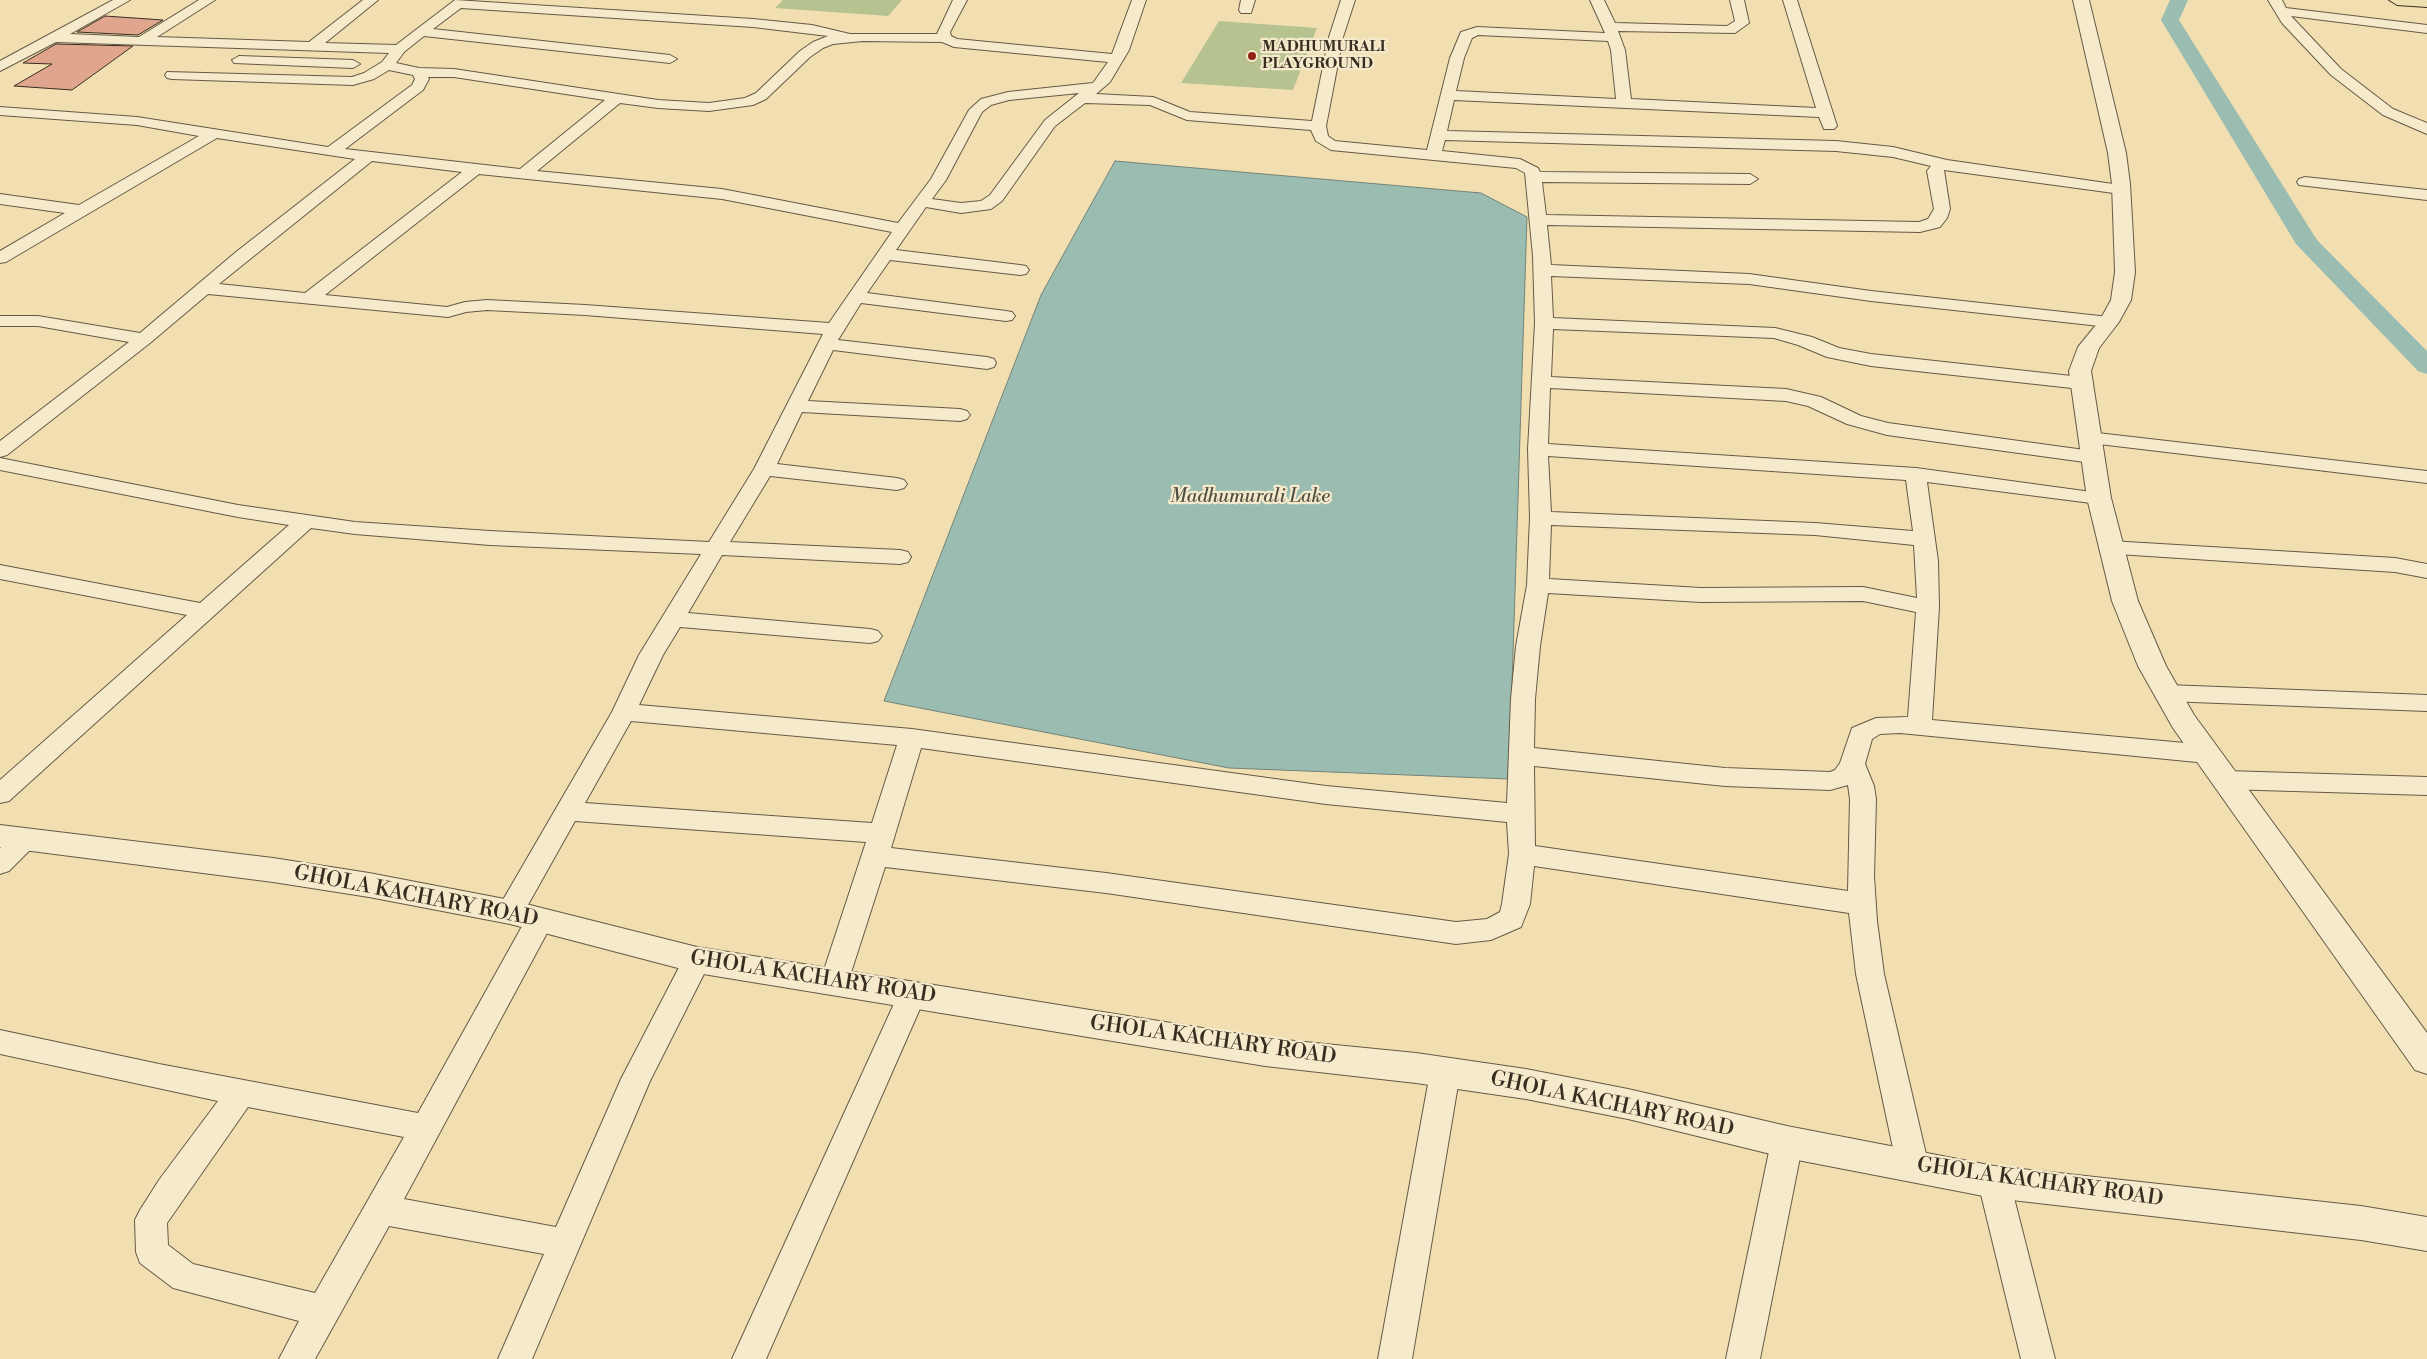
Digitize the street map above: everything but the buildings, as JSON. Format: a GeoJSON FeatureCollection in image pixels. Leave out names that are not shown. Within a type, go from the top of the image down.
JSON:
{"type":"FeatureCollection","features":[{"type":"Feature","properties":{"kind":"main road"},"geometry":{"type":"LineString","coordinates":[[2397,0],[2427,2]]}},
{"type":"Feature","properties":{"kind":"street"},"geometry":{"type":"LineString","coordinates":[[0,67],[123,0]]}},
{"type":"Feature","properties":{"kind":"street"},"geometry":{"type":"LineString","coordinates":[[141,41],[208,0]]}},
{"type":"Feature","properties":{"kind":"street"},"geometry":{"type":"LineString","coordinates":[[312,46],[371,0]]}},
{"type":"Feature","properties":{"kind":"street"},"geometry":{"type":"LineString","coordinates":[[616,15],[636,0]]}},
{"type":"Feature","properties":{"kind":"street"},"geometry":{"type":"LineString","coordinates":[[945,38],[943,32],[945,24],[960,0]]}},
{"type":"Feature","properties":{"kind":"street"},"geometry":{"type":"LineString","coordinates":[[922,202],[961,208],[985,206],[996,198],[1050,123],[1080,98],[1097,87],[1117,59],[1139,0]]}},
{"type":"Feature","properties":{"kind":"street"},"geometry":{"type":"LineString","coordinates":[[1348,0],[1336,36],[1318,126],[1321,138],[1331,145],[1836,146],[1893,152],[1947,165],[2121,188]]}},
{"type":"Feature","properties":{"kind":"street"},"geometry":{"type":"LineString","coordinates":[[1597,0],[1618,50],[1624,103]]}},
{"type":"Feature","properties":{"kind":"street"},"geometry":{"type":"LineString","coordinates":[[1436,145],[1457,58],[1466,35],[1470,32],[1730,30],[1742,24],[1737,0]]}},
{"type":"Feature","properties":{"kind":"street"},"geometry":{"type":"LineString","coordinates":[[1790,0],[1836,146]]}},
{"type":"Feature","properties":{"kind":"street"},"geometry":{"type":"LineString","coordinates":[[2081,0],[2117,153],[2121,188],[2125,272],[2121,300],[2109,322],[2089,347],[2080,371],[2080,383],[2099,498],[2110,548],[2125,600],[2152,666],[2182,721],[2427,1060]]}},
{"type":"Feature","properties":{"kind":"street"},"geometry":{"type":"LineString","coordinates":[[172,74],[352,81],[369,76],[387,66],[399,50],[460,2],[812,29],[847,38]]}},
{"type":"Feature","properties":{"kind":"street"},"geometry":{"type":"LineString","coordinates":[[2278,5],[2427,29]]}},
{"type":"Feature","properties":{"kind":"street"},"geometry":{"type":"LineString","coordinates":[[2278,5],[2304,39],[2336,72],[2369,100],[2388,112],[2427,129]]}},
{"type":"Feature","properties":{"kind":"street"},"geometry":{"type":"LineString","coordinates":[[421,32],[670,59]]}},
{"type":"Feature","properties":{"kind":"street"},"geometry":{"type":"LineString","coordinates":[[52,38],[399,50]]}},
{"type":"Feature","properties":{"kind":"street"},"geometry":{"type":"LineString","coordinates":[[215,76],[233,60],[387,66],[419,72],[474,76],[679,106],[709,107],[748,102],[771,88],[805,54],[818,45],[847,38],[945,38],[954,43],[972,46],[1117,59]]}},
{"type":"Feature","properties":{"kind":"street"},"geometry":{"type":"LineString","coordinates":[[331,152],[418,87],[422,79],[419,72]]}},
{"type":"Feature","properties":{"kind":"street"},"geometry":{"type":"LineString","coordinates":[[296,1359],[425,1128],[525,916],[568,811],[624,712],[651,655],[764,469],[831,337],[856,296],[938,180],[976,110],[986,102],[1008,96],[1097,87]]}},
{"type":"Feature","properties":{"kind":"street"},"geometry":{"type":"LineString","coordinates":[[1449,95],[1825,113]]}},
{"type":"Feature","properties":{"kind":"street"},"geometry":{"type":"LineString","coordinates":[[524,174],[617,98]]}},
{"type":"Feature","properties":{"kind":"street"},"geometry":{"type":"LineString","coordinates":[[1080,98],[1153,101],[1187,116],[1318,126]]}},
{"type":"Feature","properties":{"kind":"street"},"geometry":{"type":"LineString","coordinates":[[0,111],[137,121],[331,152],[474,169],[722,194],[902,229]]}},
{"type":"Feature","properties":{"kind":"street"},"geometry":{"type":"LineString","coordinates":[[0,258],[79,210],[214,134]]}},
{"type":"Feature","properties":{"kind":"street"},"geometry":{"type":"LineString","coordinates":[[568,811],[879,844],[1106,883],[1456,933],[1491,929],[1510,919],[1516,904],[1522,854],[1520,814],[1528,646],[1538,586],[1541,518],[1538,449],[1544,324],[1540,220],[1532,171],[1520,164],[1436,145]]}},
{"type":"Feature","properties":{"kind":"street"},"geometry":{"type":"LineString","coordinates":[[0,451],[144,339],[204,288],[369,156]]}},
{"type":"Feature","properties":{"kind":"street"},"geometry":{"type":"LineString","coordinates":[[1540,220],[1670,224],[1920,227],[1934,223],[1939,218],[1942,209],[1935,171],[1939,166],[1947,165]]}},
{"type":"Feature","properties":{"kind":"street"},"geometry":{"type":"LineString","coordinates":[[310,298],[408,223],[474,169]]}},
{"type":"Feature","properties":{"kind":"street"},"geometry":{"type":"LineString","coordinates":[[1534,177],[1750,179]]}},
{"type":"Feature","properties":{"kind":"street"},"geometry":{"type":"LineString","coordinates":[[2305,182],[2427,195]]}},
{"type":"Feature","properties":{"kind":"street"},"geometry":{"type":"LineString","coordinates":[[0,199],[79,210]]}},
{"type":"Feature","properties":{"kind":"street"},"geometry":{"type":"LineString","coordinates":[[885,254],[1020,270]]}},
{"type":"Feature","properties":{"kind":"street"},"geometry":{"type":"LineString","coordinates":[[1542,270],[1749,279],[1888,298],[2109,322]]}},
{"type":"Feature","properties":{"kind":"street"},"geometry":{"type":"LineString","coordinates":[[204,288],[448,312],[465,307],[487,305],[831,337],[987,363]]}},
{"type":"Feature","properties":{"kind":"street"},"geometry":{"type":"LineString","coordinates":[[856,296],[1006,316]]}},
{"type":"Feature","properties":{"kind":"street"},"geometry":{"type":"LineString","coordinates":[[0,321],[38,321],[144,339]]}},
{"type":"Feature","properties":{"kind":"street"},"geometry":{"type":"LineString","coordinates":[[1544,324],[1775,333],[1805,341],[1834,353],[1871,360],[2080,383]]}},
{"type":"Feature","properties":{"kind":"street"},"geometry":{"type":"LineString","coordinates":[[1541,382],[1786,396],[1814,401],[1854,420],[1887,429],[2427,477]]}},
{"type":"Feature","properties":{"kind":"street"},"geometry":{"type":"LineString","coordinates":[[797,406],[960,415]]}},
{"type":"Feature","properties":{"kind":"street"},"geometry":{"type":"LineString","coordinates":[[1538,449],[1916,474],[2099,498]]}},
{"type":"Feature","properties":{"kind":"street"},"geometry":{"type":"LineString","coordinates":[[0,464],[238,511],[355,528],[490,538],[717,547],[900,557]]}},
{"type":"Feature","properties":{"kind":"street"},"geometry":{"type":"LineString","coordinates":[[764,469],[897,484]]}},
{"type":"Feature","properties":{"kind":"street"},"geometry":{"type":"LineString","coordinates":[[1916,474],[1924,539],[1928,607],[1920,727]]}},
{"type":"Feature","properties":{"kind":"street"},"geometry":{"type":"LineString","coordinates":[[1541,518],[1815,529],[1924,539]]}},
{"type":"Feature","properties":{"kind":"street"},"geometry":{"type":"LineString","coordinates":[[0,794],[305,522]]}},
{"type":"Feature","properties":{"kind":"street"},"geometry":{"type":"LineString","coordinates":[[2110,548],[2395,565],[2427,571]]}},
{"type":"Feature","properties":{"kind":"street"},"geometry":{"type":"LineString","coordinates":[[0,572],[204,612]]}},
{"type":"Feature","properties":{"kind":"street"},"geometry":{"type":"LineString","coordinates":[[1538,586],[1701,595],[1863,594],[1928,607]]}},
{"type":"Feature","properties":{"kind":"street"},"geometry":{"type":"LineString","coordinates":[[673,619],[870,636]]}},
{"type":"Feature","properties":{"kind":"street"},"geometry":{"type":"LineString","coordinates":[[2167,693],[2427,703]]}},
{"type":"Feature","properties":{"kind":"street"},"geometry":{"type":"LineString","coordinates":[[624,712],[912,738],[1326,795],[1520,814]]}},
{"type":"Feature","properties":{"kind":"street"},"geometry":{"type":"LineString","coordinates":[[1522,756],[1725,777],[1830,781],[1844,777],[1852,764],[1861,734],[1876,726],[1900,725],[2207,754]]}},
{"type":"Feature","properties":{"kind":"street"},"geometry":{"type":"LineString","coordinates":[[834,982],[912,738]]}},
{"type":"Feature","properties":{"kind":"street"},"geometry":{"type":"LineString","coordinates":[[1852,764],[1861,786],[1863,799],[1862,904],[1870,974],[1913,1167]]}},
{"type":"Feature","properties":{"kind":"street"},"geometry":{"type":"LineString","coordinates":[[2226,780],[2427,786]]}},
{"type":"Feature","properties":{"kind":"street"},"geometry":{"type":"LineString","coordinates":[[0,864],[12,838]]}},
{"type":"Feature","properties":{"kind":"street","name":"GHOLA KACHARY ROAD"},"geometry":{"type":"LineString","coordinates":[[12,838],[273,870],[368,885],[525,916],[696,960],[1265,1052],[1526,1084],[1628,1104],[1787,1142],[1994,1182],[2361,1223],[2427,1234]]}},
{"type":"Feature","properties":{"kind":"street"},"geometry":{"type":"LineString","coordinates":[[1522,854],[1862,904]]}},
{"type":"Feature","properties":{"kind":"street"},"geometry":{"type":"LineString","coordinates":[[514,1359],[636,1079],[696,960]]}},
{"type":"Feature","properties":{"kind":"street"},"geometry":{"type":"LineString","coordinates":[[749,1359],[912,995]]}},
{"type":"Feature","properties":{"kind":"street"},"geometry":{"type":"LineString","coordinates":[[0,1042],[241,1093],[425,1128]]}},
{"type":"Feature","properties":{"kind":"street"},"geometry":{"type":"LineString","coordinates":[[1395,1359],[1446,1073]]}},
{"type":"Feature","properties":{"kind":"street"},"geometry":{"type":"LineString","coordinates":[[241,1093],[170,1190],[151,1220],[152,1252],[185,1277],[323,1311]]}},
{"type":"Feature","properties":{"kind":"street"},"geometry":{"type":"LineString","coordinates":[[1743,1359],[1787,1142]]}},
{"type":"Feature","properties":{"kind":"street"},"geometry":{"type":"LineString","coordinates":[[1994,1182],[2038,1359]]}},
{"type":"Feature","properties":{"kind":"street"},"geometry":{"type":"LineString","coordinates":[[380,1210],[564,1243]]}},
{"type":"Feature","properties":{"kind":"green space"},"geometry":{"type":"Polygon","coordinates":[[[783,0],[902,0],[888,16],[775,8],[783,0]]]}},
{"type":"Feature","properties":{"kind":"green space","name":"MADHUMURALI PLAYGROUND"},"geometry":{"type":"Polygon","coordinates":[[[1219,21],[1317,28],[1293,90],[1181,83],[1219,21]]]}},
{"type":"Feature","properties":{"kind":"water","name":"Madhumurali Lake"},"geometry":{"type":"Polygon","coordinates":[[[1115,161],[1481,193],[1527,217],[1509,779],[1229,768],[884,701],[1041,295],[1115,161]]]}},
{"type":"Feature","properties":{"kind":"waterway"},"geometry":{"type":"LineString","coordinates":[[2179,0],[2170,20],[2308,244],[2427,366]]}},
{"type":"Feature","properties":{"kind":"place","name":"MADHUMURALI PLAYGROUND"},"geometry":{"type":"Point","coordinates":[1252,56]}}]}
